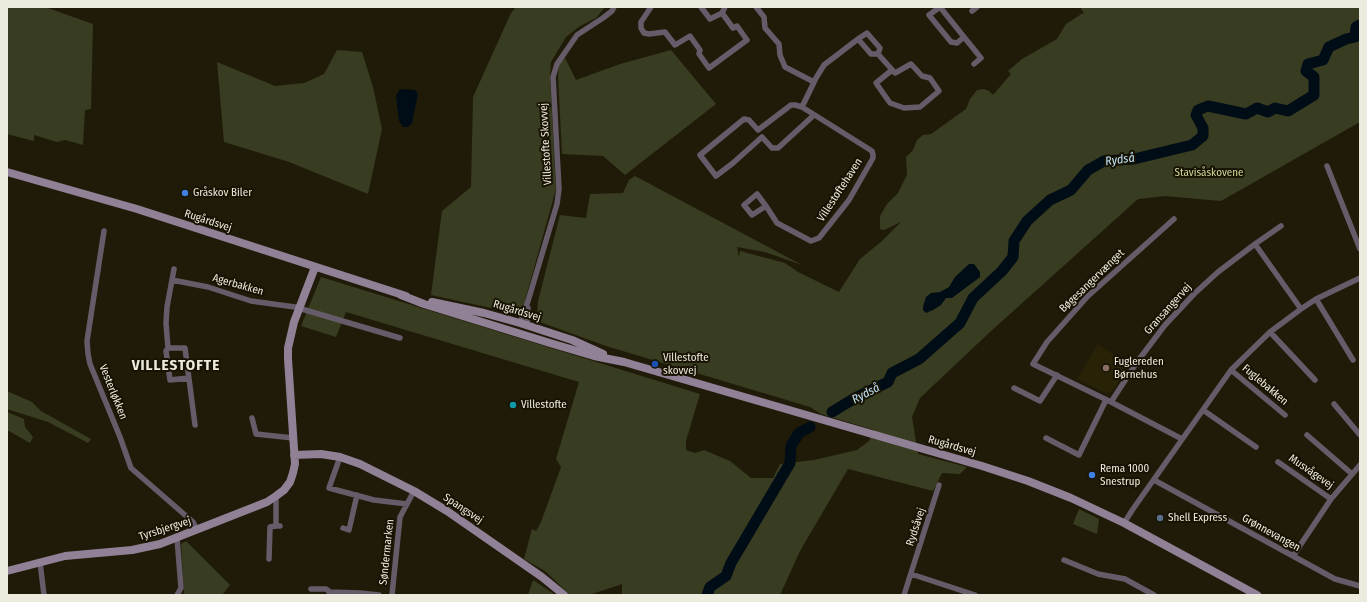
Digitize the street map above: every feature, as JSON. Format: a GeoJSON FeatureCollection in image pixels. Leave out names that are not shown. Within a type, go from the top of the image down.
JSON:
{"type":"FeatureCollection","features":[{"type":"Feature","properties":{"kind":"main road","name":"Rugårdsvej"},"geometry":{"type":"LineString","coordinates":[[7,172],[138,210],[474,320],[484,319],[495,321],[522,329],[572,340],[624,362],[982,466],[1028,481],[1064,495],[1124,523],[1257,595]]}},
{"type":"Feature","properties":{"kind":"main road","name":"Tyrsbjergvej"},"geometry":{"type":"LineString","coordinates":[[7,571],[65,556],[144,548],[177,538],[267,502],[276,496],[290,482],[295,464],[288,353],[290,335],[315,267]]}},
{"type":"Feature","properties":{"kind":"main road","name":"Rugårdsvej"},"geometry":{"type":"LineString","coordinates":[[400,295],[484,313],[522,329]]}},
{"type":"Feature","properties":{"kind":"main road","name":"Spangsvej"},"geometry":{"type":"LineString","coordinates":[[294,454],[321,454],[340,457],[360,464],[414,491],[447,511],[538,574],[564,595]]}},
{"type":"Feature","properties":{"kind":"street","name":"Villestofte Skovvej"},"geometry":{"type":"LineString","coordinates":[[522,329],[528,301],[557,204],[559,189],[553,77],[557,64],[577,35],[604,18],[612,11],[614,7]]}},
{"type":"Feature","properties":{"kind":"street"},"geometry":{"type":"LineString","coordinates":[[651,7],[642,22],[641,28],[644,33],[649,34],[665,32],[675,45],[690,36],[700,50],[699,54],[710,68],[746,40],[737,26],[733,28],[722,13]]}},
{"type":"Feature","properties":{"kind":"street"},"geometry":{"type":"LineString","coordinates":[[701,7],[710,19],[722,13],[725,7]]}},
{"type":"Feature","properties":{"kind":"street"},"geometry":{"type":"LineString","coordinates":[[756,7],[764,17],[765,28],[779,44],[780,55],[785,67],[814,82]]}},
{"type":"Feature","properties":{"kind":"street"},"geometry":{"type":"LineString","coordinates":[[964,37],[957,43],[951,42],[929,15],[940,7],[981,58],[974,64]]}},
{"type":"Feature","properties":{"kind":"street"},"geometry":{"type":"LineString","coordinates":[[972,11],[977,7]]}},
{"type":"Feature","properties":{"kind":"street"},"geometry":{"type":"LineString","coordinates":[[814,115],[778,148],[772,148],[762,137],[716,176],[700,155],[744,119],[749,120],[758,130],[791,105],[802,107],[814,82],[824,66],[867,32],[880,48],[878,54]]}},
{"type":"Feature","properties":{"kind":"street"},"geometry":{"type":"LineString","coordinates":[[858,39],[871,54],[878,54],[895,73],[911,64],[922,76],[930,78],[939,91],[920,106],[904,108],[890,103],[876,83],[892,70]]}},
{"type":"Feature","properties":{"kind":"street","name":"Villestoftehaven"},"geometry":{"type":"LineString","coordinates":[[766,206],[777,223],[811,241],[815,240],[825,231],[849,200],[873,158],[872,151],[802,107]]}},
{"type":"Feature","properties":{"kind":"street"},"geometry":{"type":"LineString","coordinates":[[1327,166],[1360,249]]}},
{"type":"Feature","properties":{"kind":"street","name":"Bøgesangervænget"},"geometry":{"type":"LineString","coordinates":[[1174,219],[1088,296],[1047,342],[1033,364],[1182,439]]}},
{"type":"Feature","properties":{"kind":"street","name":"Gransangervej"},"geometry":{"type":"LineString","coordinates":[[1046,438],[1079,455],[1109,401],[1165,325],[1194,294],[1218,272],[1280,226]]}},
{"type":"Feature","properties":{"kind":"street","name":"Vesterløkken"},"geometry":{"type":"LineString","coordinates":[[104,231],[87,341],[90,364],[131,468],[192,522],[197,530]]}},
{"type":"Feature","properties":{"kind":"street"},"geometry":{"type":"LineString","coordinates":[[1255,244],[1301,309]]}},
{"type":"Feature","properties":{"kind":"street"},"geometry":{"type":"LineString","coordinates":[[174,269],[166,323],[168,348],[166,351],[170,380],[189,378]]}},
{"type":"Feature","properties":{"kind":"street","name":"Fuglebakken"},"geometry":{"type":"LineString","coordinates":[[1124,523],[1132,509],[1231,370],[1270,332],[1301,309],[1316,299],[1360,278]]}},
{"type":"Feature","properties":{"kind":"street","name":"Agerbakken"},"geometry":{"type":"LineString","coordinates":[[172,280],[208,287],[251,301],[299,309]]}},
{"type":"Feature","properties":{"kind":"street"},"geometry":{"type":"LineString","coordinates":[[1316,299],[1352,360]]}},
{"type":"Feature","properties":{"kind":"street"},"geometry":{"type":"LineString","coordinates":[[299,309],[400,338]]}},
{"type":"Feature","properties":{"kind":"street"},"geometry":{"type":"LineString","coordinates":[[1270,332],[1315,380]]}},
{"type":"Feature","properties":{"kind":"street"},"geometry":{"type":"LineString","coordinates":[[168,348],[185,348],[195,425]]}},
{"type":"Feature","properties":{"kind":"street","name":"Fuglebakken"},"geometry":{"type":"LineString","coordinates":[[1231,370],[1285,415]]}},
{"type":"Feature","properties":{"kind":"street"},"geometry":{"type":"LineString","coordinates":[[1014,388],[1040,402],[1057,375]]}},
{"type":"Feature","properties":{"kind":"street"},"geometry":{"type":"LineString","coordinates":[[1334,404],[1360,435]]}},
{"type":"Feature","properties":{"kind":"street"},"geometry":{"type":"LineString","coordinates":[[1203,410],[1256,447]]}},
{"type":"Feature","properties":{"kind":"street"},"geometry":{"type":"LineString","coordinates":[[252,418],[256,434],[293,438]]}},
{"type":"Feature","properties":{"kind":"street","name":"Musvågevej"},"geometry":{"type":"LineString","coordinates":[[1307,434],[1352,474]]}},
{"type":"Feature","properties":{"kind":"street"},"geometry":{"type":"LineString","coordinates":[[340,457],[329,488],[374,500],[407,504]]}},
{"type":"Feature","properties":{"kind":"street","name":"Musvågevej"},"geometry":{"type":"LineString","coordinates":[[1278,462],[1331,499]]}},
{"type":"Feature","properties":{"kind":"street","name":"Musvågevej"},"geometry":{"type":"LineString","coordinates":[[1293,556],[1331,499],[1360,465]]}},
{"type":"Feature","properties":{"kind":"street","name":"Grønnevangen"},"geometry":{"type":"LineString","coordinates":[[1154,480],[1335,579],[1360,586]]}},
{"type":"Feature","properties":{"kind":"street","name":"Rydsåvej"},"geometry":{"type":"LineString","coordinates":[[904,595],[939,485]]}},
{"type":"Feature","properties":{"kind":"street","name":"Søndermarken"},"geometry":{"type":"LineString","coordinates":[[392,595],[400,517],[414,491]]}},
{"type":"Feature","properties":{"kind":"street"},"geometry":{"type":"LineString","coordinates":[[343,528],[349,530],[357,495]]}},
{"type":"Feature","properties":{"kind":"street"},"geometry":{"type":"LineString","coordinates":[[269,559],[270,527],[278,526],[276,496]]}},
{"type":"Feature","properties":{"kind":"street"},"geometry":{"type":"LineString","coordinates":[[177,538],[181,588],[177,595]]}},
{"type":"Feature","properties":{"kind":"street"},"geometry":{"type":"LineString","coordinates":[[1064,560],[1098,574],[1125,579],[1154,595]]}},
{"type":"Feature","properties":{"kind":"street"},"geometry":{"type":"LineString","coordinates":[[40,562],[44,595]]}},
{"type":"Feature","properties":{"kind":"street"},"geometry":{"type":"LineString","coordinates":[[911,574],[975,595]]}},
{"type":"Feature","properties":{"kind":"street","name":"Søndermarken"},"geometry":{"type":"LineString","coordinates":[[311,589],[326,589],[330,593],[360,593],[378,595]]}},
{"type":"Feature","properties":{"kind":"shaded area"},"geometry":{"type":"Polygon","coordinates":[[[400,89],[415,90],[418,94],[412,123],[408,127],[403,127],[399,121],[396,96],[400,89]]]}},
{"type":"Feature","properties":{"kind":"shaded area"},"geometry":{"type":"Polygon","coordinates":[[[969,264],[974,264],[980,272],[980,277],[952,298],[946,298],[941,305],[926,313],[923,310],[923,307],[926,297],[931,293],[940,292],[949,287],[955,277],[969,264]]]}},
{"type":"Feature","properties":{"kind":"shaded area","name":"Fuglereden Børnehus"},"geometry":{"type":"Polygon","coordinates":[[[1098,344],[1130,366],[1111,392],[1106,393],[1077,379],[1098,344]]]}},
{"type":"Feature","properties":{"kind":"green space"},"geometry":{"type":"Polygon","coordinates":[[[7,7],[45,7],[93,24],[91,109],[85,110],[83,145],[65,140],[57,142],[34,135],[34,141],[7,134],[7,7]]]}},
{"type":"Feature","properties":{"kind":"green space"},"geometry":{"type":"Polygon","coordinates":[[[516,7],[605,7],[596,18],[580,26],[566,37],[551,62],[550,77],[556,189],[524,304],[514,313],[431,295],[442,211],[471,187],[473,97],[511,13],[516,7]]]}},
{"type":"Feature","properties":{"kind":"green space","name":"Stavisåskovene"},"geometry":{"type":"Polygon","coordinates":[[[1080,7],[1360,7],[1360,122],[1221,201],[1165,196],[1138,199],[990,332],[920,398],[912,417],[918,454],[967,467],[960,474],[942,473],[933,491],[848,469],[800,551],[780,595],[622,595],[622,584],[589,595],[570,595],[545,571],[524,559],[532,529],[536,531],[541,522],[561,467],[556,459],[579,382],[346,312],[336,337],[301,326],[321,277],[700,394],[686,441],[686,450],[695,453],[704,450],[730,461],[751,478],[773,478],[780,464],[814,460],[857,450],[869,441],[874,430],[821,414],[810,407],[606,346],[540,322],[537,315],[538,301],[560,215],[586,218],[590,194],[623,193],[629,180],[635,176],[802,265],[765,252],[737,247],[739,257],[740,251],[785,263],[798,272],[839,292],[860,259],[882,241],[901,222],[884,230],[880,229],[880,216],[887,204],[898,193],[907,175],[906,157],[913,150],[917,140],[923,135],[931,134],[966,109],[970,99],[977,90],[984,89],[993,95],[1011,74],[1008,71],[1022,59],[1057,39],[1066,24],[1083,13],[1085,15],[1080,7]]]}},
{"type":"Feature","properties":{"kind":"green space"},"geometry":{"type":"Polygon","coordinates":[[[337,50],[362,52],[373,87],[382,129],[368,194],[289,162],[224,142],[217,62],[275,86],[304,83],[324,74],[337,50]]]}},
{"type":"Feature","properties":{"kind":"green space"},"geometry":{"type":"Polygon","coordinates":[[[671,50],[716,104],[625,175],[603,156],[562,154],[558,75],[559,64],[565,58],[576,80],[620,64],[671,50]]]}},
{"type":"Feature","properties":{"kind":"green space"},"geometry":{"type":"Polygon","coordinates":[[[7,391],[32,402],[41,411],[91,439],[88,443],[48,422],[7,409],[7,391]]]}},
{"type":"Feature","properties":{"kind":"green space"},"geometry":{"type":"Polygon","coordinates":[[[7,412],[24,419],[25,427],[33,437],[30,443],[7,430],[7,412]]]}},
{"type":"Feature","properties":{"kind":"green space"},"geometry":{"type":"Polygon","coordinates":[[[1079,509],[1099,519],[1097,534],[1073,524],[1079,509]]]}},
{"type":"Feature","properties":{"kind":"green space"},"geometry":{"type":"Polygon","coordinates":[[[186,541],[230,585],[222,595],[182,595],[184,593],[181,544],[186,541]]]}},
{"type":"Feature","properties":{"kind":"green space"},"geometry":{"type":"Polygon","coordinates":[[[533,580],[554,594],[555,595],[528,595],[533,580]]]}},
{"type":"Feature","properties":{"kind":"waterway","name":"Rydså"},"geometry":{"type":"LineString","coordinates":[[832,412],[855,398],[888,382],[892,373],[919,359],[960,323],[973,298],[1002,271],[1013,257],[1014,241],[1027,221],[1050,200],[1071,190],[1088,170],[1104,161],[1134,159],[1192,145],[1203,136],[1203,128],[1196,115],[1198,110],[1208,106],[1246,114],[1257,108],[1268,112],[1275,108],[1288,111],[1314,95],[1314,77],[1306,71],[1308,64],[1323,60],[1329,47],[1346,39],[1355,37],[1356,27],[1360,25]]}},
{"type":"Feature","properties":{"kind":"waterway","name":"Rydså"},"geometry":{"type":"LineString","coordinates":[[707,595],[710,587],[726,576],[731,563],[790,463],[791,446],[799,433],[810,427]]}},
{"type":"Feature","properties":{"kind":"place","name":"Gråskov Biler"},"geometry":{"type":"Point","coordinates":[185,193]}},
{"type":"Feature","properties":{"kind":"place","name":"Villestofte skovvej"},"geometry":{"type":"Point","coordinates":[655,364]}},
{"type":"Feature","properties":{"kind":"place","name":"Fuglereden Børnehus"},"geometry":{"type":"Point","coordinates":[1106,368]}},
{"type":"Feature","properties":{"kind":"place","name":"Villestofte"},"geometry":{"type":"Point","coordinates":[513,405]}},
{"type":"Feature","properties":{"kind":"place","name":"Rema 1000 Snestrup"},"geometry":{"type":"Point","coordinates":[1092,475]}},
{"type":"Feature","properties":{"kind":"place","name":"Shell Express"},"geometry":{"type":"Point","coordinates":[1160,518]}},
{"type":"Feature","properties":{"kind":"district","name":"VILLESTOFTE"},"geometry":{"type":"Point","coordinates":[176,366]}}]}
